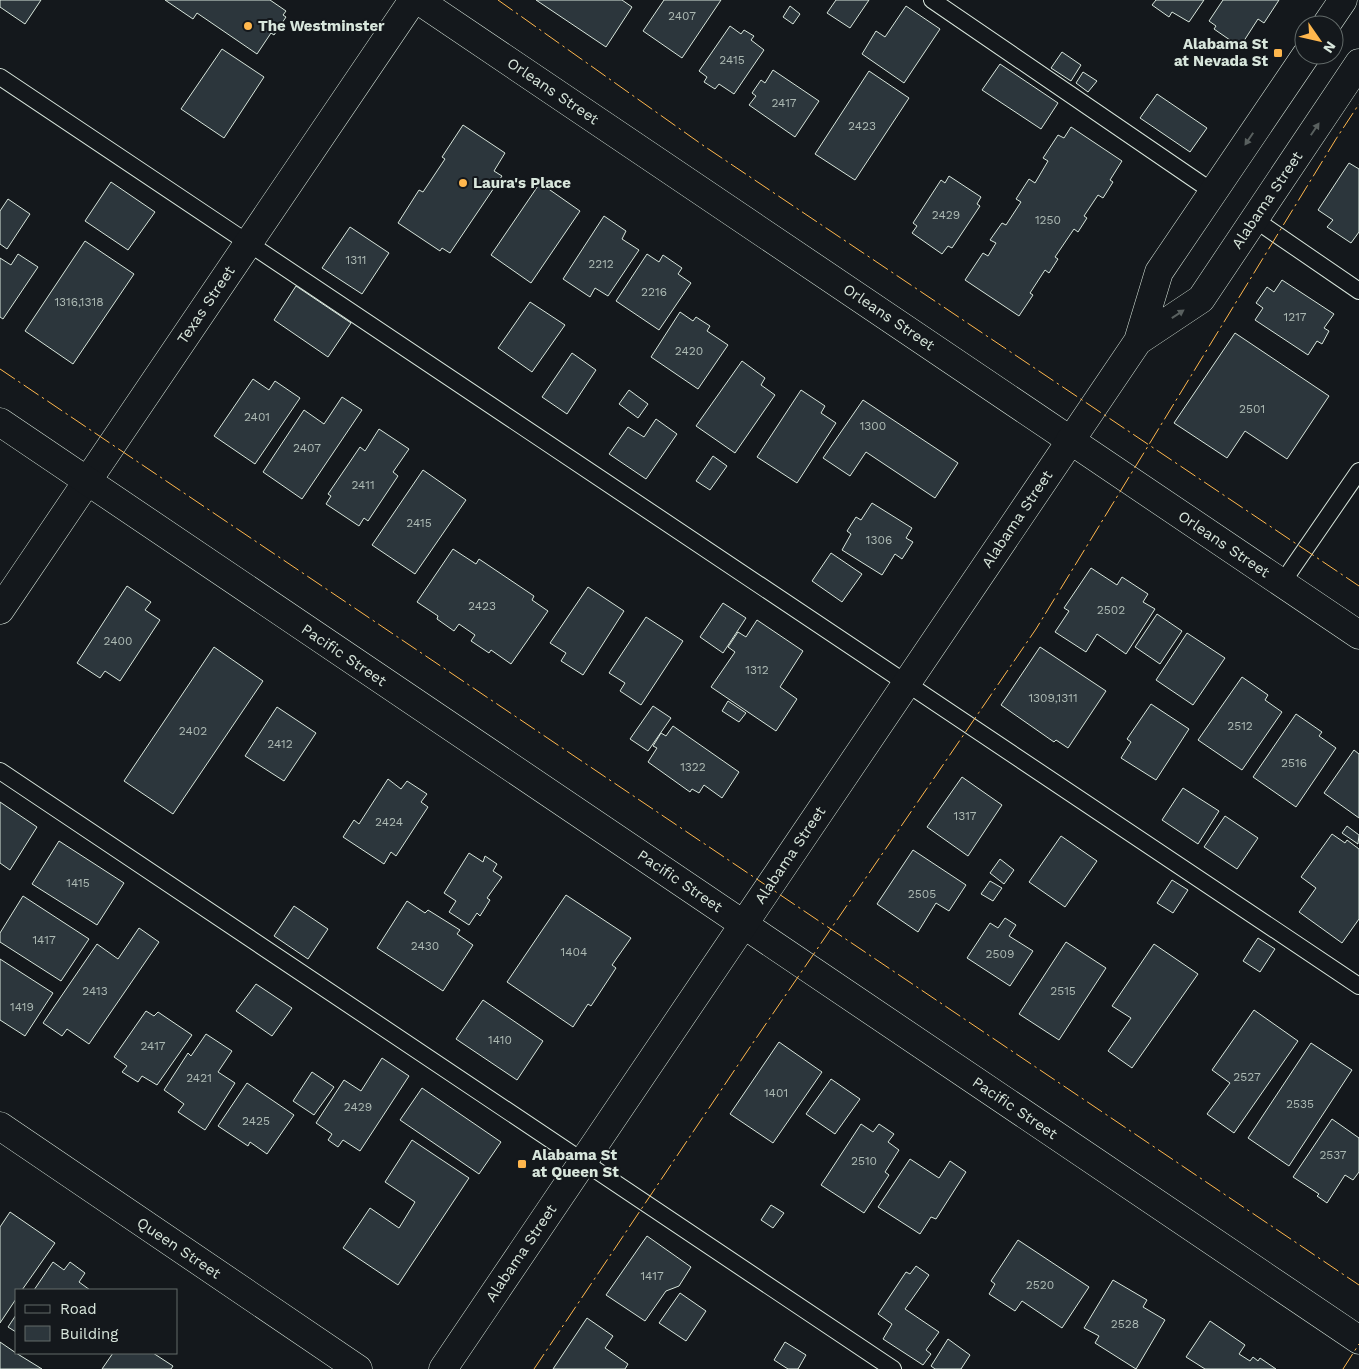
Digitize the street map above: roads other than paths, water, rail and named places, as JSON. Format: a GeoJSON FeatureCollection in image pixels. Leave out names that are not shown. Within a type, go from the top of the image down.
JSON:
{"type":"FeatureCollection","features":[{"type":"Feature","properties":{"kind":"street","name":"Texas Street"},"geometry":{"type":"LineString","coordinates":[[0,610],[413,0]]}},
{"type":"Feature","properties":{"kind":"street","name":"Orleans Street"},"geometry":{"type":"LineString","coordinates":[[418,0],[1359,635]]}},
{"type":"Feature","properties":{"kind":"street"},"geometry":{"type":"LineString","coordinates":[[1333,15],[1343,0]]}},
{"type":"Feature","properties":{"kind":"street","name":"Alabama Street"},"geometry":{"type":"LineString","coordinates":[[1138,341],[1201,299],[1359,63]]}},
{"type":"Feature","properties":{"kind":"street","name":"Alabama Street"},"geometry":{"type":"LineString","coordinates":[[443,1369],[1138,341],[1159,272],[1299,65]]}},
{"type":"Feature","properties":{"kind":"street","name":"Pacific Street"},"geometry":{"type":"LineString","coordinates":[[0,422],[1359,1340]]}},
{"type":"Feature","properties":{"kind":"street","name":"Queen Street"},"geometry":{"type":"LineString","coordinates":[[0,1126],[358,1369]]}},
{"type":"Feature","properties":{"kind":"lane"},"geometry":{"type":"LineString","coordinates":[[932,0],[1214,192]]}},
{"type":"Feature","properties":{"kind":"lane"},"geometry":{"type":"LineString","coordinates":[[0,77],[1359,986]]}},
{"type":"Feature","properties":{"kind":"lane"},"geometry":{"type":"LineString","coordinates":[[1254,220],[1359,291]]}},
{"type":"Feature","properties":{"kind":"lane"},"geometry":{"type":"LineString","coordinates":[[1282,583],[1359,471]]}},
{"type":"Feature","properties":{"kind":"lane"},"geometry":{"type":"LineString","coordinates":[[0,771],[893,1369]]}},
{"type":"Feature","properties":{"kind":"place","name":"The Westminster"},"geometry":{"type":"Point","coordinates":[248,26]}},
{"type":"Feature","properties":{"kind":"place","name":"Alabama St at Nevada St"},"geometry":{"type":"Point","coordinates":[1278,53]}},
{"type":"Feature","properties":{"kind":"place","name":"Laura's Place"},"geometry":{"type":"Point","coordinates":[463,183]}},
{"type":"Feature","properties":{"kind":"place","name":"Alabama St at Queen St"},"geometry":{"type":"Point","coordinates":[522,1164]}}]}
